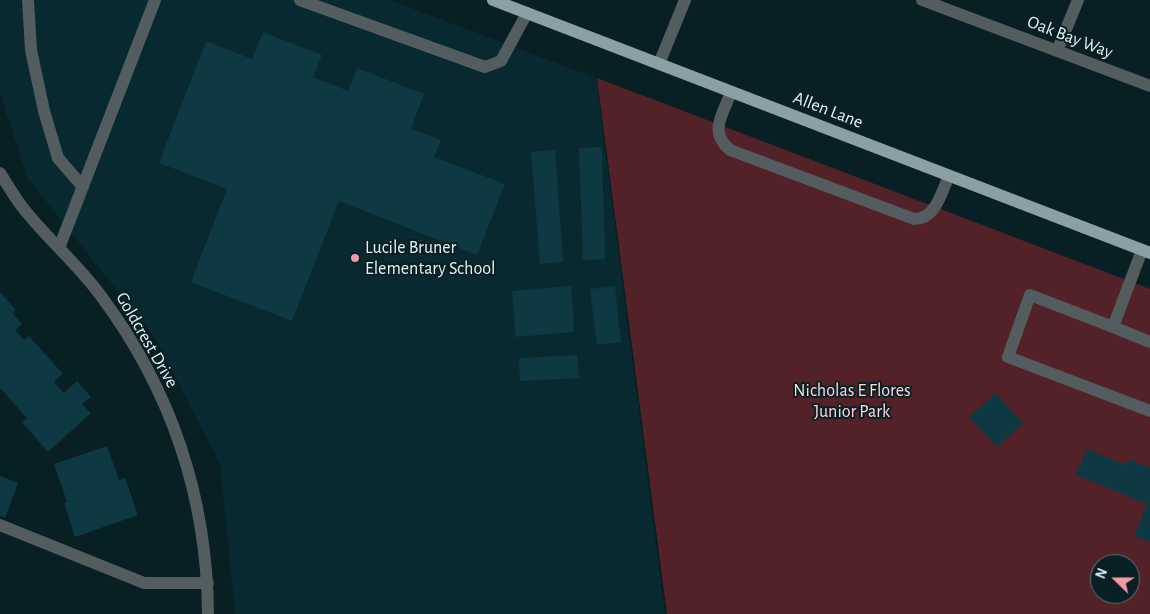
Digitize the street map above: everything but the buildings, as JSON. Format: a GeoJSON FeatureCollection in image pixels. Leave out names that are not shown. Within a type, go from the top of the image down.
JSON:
{"type":"FeatureCollection","features":[{"type":"Feature","properties":{"kind":"main road","name":"Allen Lane"},"geometry":{"type":"LineString","coordinates":[[493,0],[1146,251]]}},
{"type":"Feature","properties":{"kind":"street"},"geometry":{"type":"LineString","coordinates":[[28,0],[30,50],[44,111],[58,158],[83,187]]}},
{"type":"Feature","properties":{"kind":"street"},"geometry":{"type":"LineString","coordinates":[[58,248],[155,0]]}},
{"type":"Feature","properties":{"kind":"street"},"geometry":{"type":"LineString","coordinates":[[300,0],[485,67],[501,61],[527,13]]}},
{"type":"Feature","properties":{"kind":"street"},"geometry":{"type":"LineString","coordinates":[[659,64],[685,0]]}},
{"type":"Feature","properties":{"kind":"street","name":"Oak Bay Way"},"geometry":{"type":"LineString","coordinates":[[922,0],[1150,86]]}},
{"type":"Feature","properties":{"kind":"street"},"geometry":{"type":"LineString","coordinates":[[1057,51],[1078,0]]}},
{"type":"Feature","properties":{"kind":"street"},"geometry":{"type":"LineString","coordinates":[[732,92],[717,130],[720,141],[730,150],[914,219],[924,219],[931,214],[949,176]]}},
{"type":"Feature","properties":{"kind":"street","name":"Goldcrest Drive"},"geometry":{"type":"LineString","coordinates":[[0,174],[26,213],[101,295],[150,373],[175,428],[198,506],[208,583],[208,614]]}},
{"type":"Feature","properties":{"kind":"street"},"geometry":{"type":"LineString","coordinates":[[1113,327],[1146,251]]}},
{"type":"Feature","properties":{"kind":"street"},"geometry":{"type":"LineString","coordinates":[[1150,342],[1030,296],[1008,357],[1150,411]]}},
{"type":"Feature","properties":{"kind":"street"},"geometry":{"type":"LineString","coordinates":[[0,526],[144,582],[208,583]]}},
{"type":"Feature","properties":{"kind":"shaded area","name":"Lucile Bruner Elementary School"},"geometry":{"type":"Polygon","coordinates":[[[0,0],[390,0],[596,78],[665,614],[235,614],[220,464],[155,338],[28,179],[0,94],[0,0]]]}},
{"type":"Feature","properties":{"kind":"green space","name":"Nicholas E Flores Junior Park"},"geometry":{"type":"Polygon","coordinates":[[[597,78],[1150,289],[1150,614],[667,614],[597,78]]]}},
{"type":"Feature","properties":{"kind":"place","name":"Lucile Bruner Elementary School"},"geometry":{"type":"Point","coordinates":[355,258]}}]}
